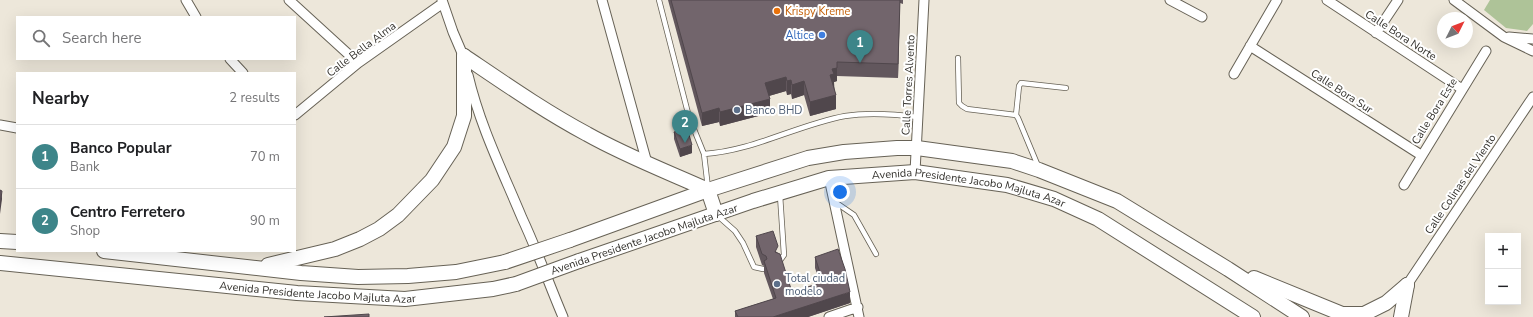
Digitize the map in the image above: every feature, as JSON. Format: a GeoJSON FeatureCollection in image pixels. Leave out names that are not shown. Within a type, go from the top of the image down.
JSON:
{"type":"FeatureCollection","features":[{"type":"Feature","properties":{"kind":"main road"},"geometry":{"type":"LineString","coordinates":[[464,56],[560,119],[588,135],[708,190],[716,214]]}},
{"type":"Feature","properties":{"kind":"main road"},"geometry":{"type":"LineString","coordinates":[[258,268],[335,249],[360,239],[379,229],[398,215],[432,180],[454,147],[464,116],[464,56]]}},
{"type":"Feature","properties":{"kind":"main road","name":"Avenida Presidente Jacobo Majluta Azar"},"geometry":{"type":"LineString","coordinates":[[113,252],[301,273],[358,277],[408,276],[456,272],[505,262],[708,190],[808,158],[844,152],[917,148],[1012,161],[1039,170],[1116,201],[1228,269],[1302,317]]}},
{"type":"Feature","properties":{"kind":"main road","name":"Avenida Presidente Jacobo Majluta Azar"},"geometry":{"type":"LineString","coordinates":[[0,263],[297,293],[405,299],[493,289],[516,284],[716,214],[829,178],[915,172],[1007,185],[1066,205],[1098,219],[1253,317]]}},
{"type":"Feature","properties":{"kind":"main road"},"geometry":{"type":"LineString","coordinates":[[0,241],[16,242]]}},
{"type":"Feature","properties":{"kind":"main road"},"geometry":{"type":"LineString","coordinates":[[1228,269],[1342,314],[1364,314],[1386,303],[1407,285]]}},
{"type":"Feature","properties":{"kind":"main road"},"geometry":{"type":"LineString","coordinates":[[1401,317],[1407,285]]}},
{"type":"Feature","properties":{"kind":"street"},"geometry":{"type":"LineString","coordinates":[[186,0],[195,16]]}},
{"type":"Feature","properties":{"kind":"street"},"geometry":{"type":"LineString","coordinates":[[289,0],[358,63]]}},
{"type":"Feature","properties":{"kind":"street"},"geometry":{"type":"LineString","coordinates":[[602,0],[647,163]]}},
{"type":"Feature","properties":{"kind":"street","name":"Calle Torres Alvento"},"geometry":{"type":"LineString","coordinates":[[915,172],[924,0]]}},
{"type":"Feature","properties":{"kind":"street"},"geometry":{"type":"LineString","coordinates":[[1170,0],[1183,3],[1202,17]]}},
{"type":"Feature","properties":{"kind":"street"},"geometry":{"type":"LineString","coordinates":[[1234,74],[1277,0]]}},
{"type":"Feature","properties":{"kind":"street","name":"Calle Bora Norte"},"geometry":{"type":"LineString","coordinates":[[1327,0],[1462,89]]}},
{"type":"Feature","properties":{"kind":"street"},"geometry":{"type":"LineString","coordinates":[[1376,33],[1398,0]]}},
{"type":"Feature","properties":{"kind":"street"},"geometry":{"type":"LineString","coordinates":[[1454,0],[1504,37],[1533,51]]}},
{"type":"Feature","properties":{"kind":"street"},"geometry":{"type":"LineString","coordinates":[[442,2],[464,56],[474,100],[482,126],[528,230],[563,317]]}},
{"type":"Feature","properties":{"kind":"street","name":"Calle Bella Alma"},"geometry":{"type":"LineString","coordinates":[[296,115],[358,63],[442,2]]}},
{"type":"Feature","properties":{"kind":"street"},"geometry":{"type":"LineString","coordinates":[[1504,37],[1533,40]]}},
{"type":"Feature","properties":{"kind":"street","name":"Calle Bora Sur"},"geometry":{"type":"LineString","coordinates":[[1250,46],[1421,155]]}},
{"type":"Feature","properties":{"kind":"street","name":"Calle Bora Este"},"geometry":{"type":"LineString","coordinates":[[1404,185],[1486,51]]}},
{"type":"Feature","properties":{"kind":"street"},"geometry":{"type":"LineString","coordinates":[[231,60],[242,72]]}},
{"type":"Feature","properties":{"kind":"street","name":"Calle Colinas del Viento"},"geometry":{"type":"LineString","coordinates":[[1407,285],[1533,97]]}},
{"type":"Feature","properties":{"kind":"street"},"geometry":{"type":"LineString","coordinates":[[0,125],[16,128]]}},
{"type":"Feature","properties":{"kind":"street"},"geometry":{"type":"LineString","coordinates":[[829,178],[859,317]]}},
{"type":"Feature","properties":{"kind":"street"},"geometry":{"type":"LineString","coordinates":[[829,317],[858,308]]}},
{"type":"Feature","properties":{"kind":"lane"},"geometry":{"type":"LineString","coordinates":[[660,0],[689,117],[704,154],[708,190]]}},
{"type":"Feature","properties":{"kind":"lane"},"geometry":{"type":"LineString","coordinates":[[958,58],[959,103],[962,106],[967,109],[1016,115]]}},
{"type":"Feature","properties":{"kind":"lane"},"geometry":{"type":"LineString","coordinates":[[1039,170],[1016,115],[1019,86],[1021,83],[1066,88]]}},
{"type":"Feature","properties":{"kind":"lane"},"geometry":{"type":"LineString","coordinates":[[704,154],[737,150],[845,116],[890,113],[918,117]]}},
{"type":"Feature","properties":{"kind":"lane"},"geometry":{"type":"LineString","coordinates":[[779,262],[784,255],[780,193]]}},
{"type":"Feature","properties":{"kind":"lane"},"geometry":{"type":"LineString","coordinates":[[835,202],[854,215],[876,254]]}},
{"type":"Feature","properties":{"kind":"lane"},"geometry":{"type":"LineString","coordinates":[[716,214],[735,231],[743,243],[754,267],[763,270]]}},
{"type":"Feature","properties":{"kind":"green space"},"geometry":{"type":"Polygon","coordinates":[[[1490,0],[1533,0],[1533,24],[1527,31],[1506,28],[1484,10],[1490,0]]]}},
{"type":"Feature","properties":{"kind":"building"},"geometry":{"type":"Polygon","coordinates":[[[671,0],[900,0],[898,64],[837,62],[837,68],[832,69],[834,74],[830,75],[836,95],[810,102],[804,81],[792,85],[791,80],[787,81],[786,77],[765,83],[770,99],[720,112],[719,108],[702,113],[671,0]]]}},
{"type":"Feature","properties":{"kind":"building"},"geometry":{"type":"Polygon","coordinates":[[[687,128],[692,145],[680,149],[674,132],[687,128]]]}},
{"type":"Feature","properties":{"kind":"building"},"geometry":{"type":"Polygon","coordinates":[[[0,190],[2,191],[0,206],[0,190]]]}},
{"type":"Feature","properties":{"kind":"building"},"geometry":{"type":"Polygon","coordinates":[[[773,231],[778,246],[775,252],[780,254],[792,292],[823,282],[815,257],[838,249],[845,269],[850,292],[773,317],[738,317],[735,311],[776,298],[764,261],[767,259],[766,256],[762,254],[756,236],[773,231]]]}},
{"type":"Feature","properties":{"kind":"building"},"geometry":{"type":"Polygon","coordinates":[[[369,314],[369,317],[324,317],[369,314]]]}},
{"type":"Feature","properties":{"kind":"place","name":"Krispy Kreme"},"geometry":{"type":"Point","coordinates":[777,11]}},
{"type":"Feature","properties":{"kind":"place","name":"Altice"},"geometry":{"type":"Point","coordinates":[822,35]}},
{"type":"Feature","properties":{"kind":"place","name":"Banco Popular"},"geometry":{"type":"Point","coordinates":[860,63]}},
{"type":"Feature","properties":{"kind":"place","name":"Banco BHD"},"geometry":{"type":"Point","coordinates":[737,110]}},
{"type":"Feature","properties":{"kind":"place","name":"Centro Ferretero"},"geometry":{"type":"Point","coordinates":[685,143]}},
{"type":"Feature","properties":{"kind":"place","name":"Total ciudad modelo"},"geometry":{"type":"Point","coordinates":[777,284]}}]}
